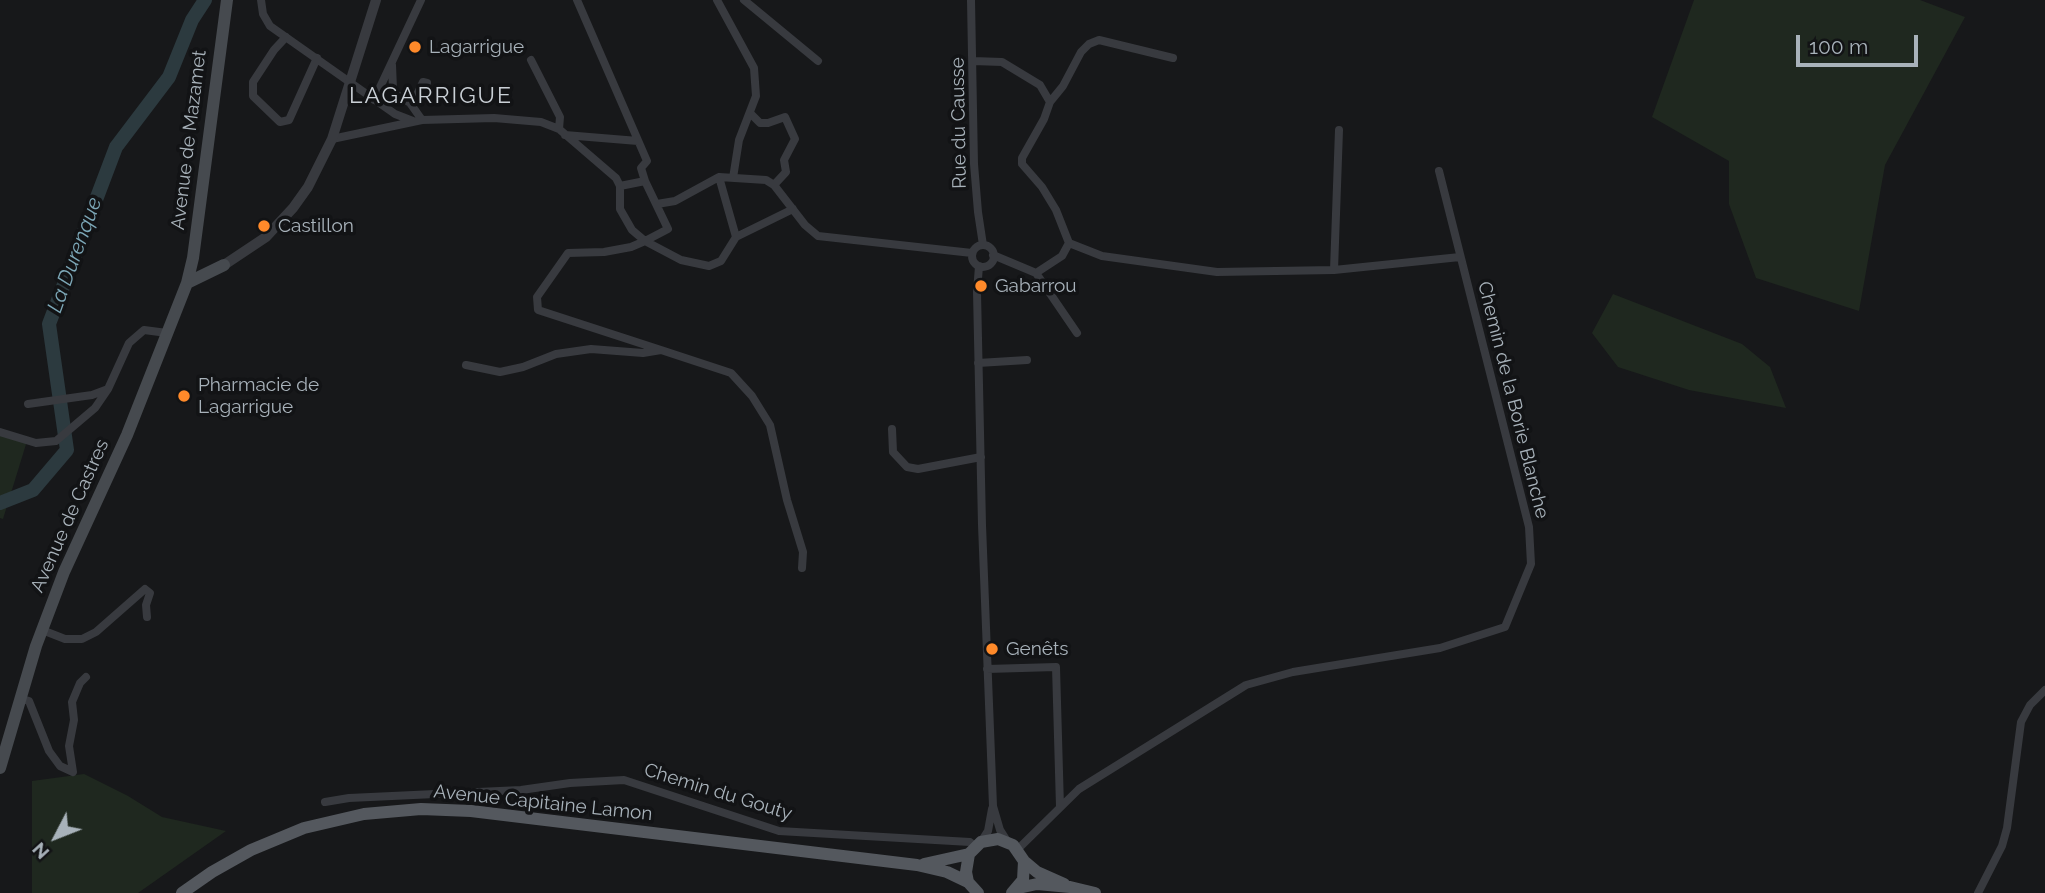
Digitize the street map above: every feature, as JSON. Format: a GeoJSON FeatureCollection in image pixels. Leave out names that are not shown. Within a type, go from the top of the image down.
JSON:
{"type":"FeatureCollection","features":[{"type":"Feature","properties":{"kind":"main road","name":"Avenue de Mazamet"},"geometry":{"type":"LineString","coordinates":[[187,283],[193,258],[226,0]]}},
{"type":"Feature","properties":{"kind":"main road"},"geometry":{"type":"LineString","coordinates":[[187,283],[224,265]]}},
{"type":"Feature","properties":{"kind":"main road","name":"Avenue de Castres"},"geometry":{"type":"LineString","coordinates":[[0,768],[19,698],[64,572],[127,435],[187,283]]}},
{"type":"Feature","properties":{"kind":"main road","name":"Avenue Capitaine Lamon"},"geometry":{"type":"LineString","coordinates":[[182,893],[226,863],[286,835],[348,817],[411,809],[471,811],[917,865],[947,872],[968,882]]}},
{"type":"Feature","properties":{"kind":"main road","name":"Avenue Capitaine Lamon"},"geometry":{"type":"LineString","coordinates":[[917,865],[998,839],[1007,841]]}},
{"type":"Feature","properties":{"kind":"main road"},"geometry":{"type":"LineString","coordinates":[[1007,841],[1037,872],[1070,887]]}},
{"type":"Feature","properties":{"kind":"main road"},"geometry":{"type":"LineString","coordinates":[[975,848],[966,872],[968,882],[978,893]]}},
{"type":"Feature","properties":{"kind":"main road"},"geometry":{"type":"LineString","coordinates":[[1015,890],[1025,871],[1021,855]]}},
{"type":"Feature","properties":{"kind":"main road"},"geometry":{"type":"LineString","coordinates":[[1015,890],[1037,884],[1095,893]]}},
{"type":"Feature","properties":{"kind":"street"},"geometry":{"type":"LineString","coordinates":[[261,0],[263,14],[270,26],[395,114],[418,120]]}},
{"type":"Feature","properties":{"kind":"street"},"geometry":{"type":"LineString","coordinates":[[224,265],[266,237],[308,187],[332,139],[376,0]]}},
{"type":"Feature","properties":{"kind":"street"},"geometry":{"type":"LineString","coordinates":[[374,100],[421,0]]}},
{"type":"Feature","properties":{"kind":"street"},"geometry":{"type":"LineString","coordinates":[[577,0],[647,161],[641,168],[645,181],[668,229],[631,247],[604,252],[568,253],[537,297],[538,310],[731,373],[752,396],[770,425],[787,500],[803,552],[802,568]]}},
{"type":"Feature","properties":{"kind":"street"},"geometry":{"type":"LineString","coordinates":[[744,0],[818,61]]}},
{"type":"Feature","properties":{"kind":"street","name":"Rue du Causse"},"geometry":{"type":"LineString","coordinates":[[971,0],[974,164],[983,245]]}},
{"type":"Feature","properties":{"kind":"street"},"geometry":{"type":"LineString","coordinates":[[720,1],[754,68],[756,96],[739,140],[733,178]]}},
{"type":"Feature","properties":{"kind":"street"},"geometry":{"type":"LineString","coordinates":[[286,37],[253,82],[253,96],[280,122],[289,120],[317,58]]}},
{"type":"Feature","properties":{"kind":"street"},"geometry":{"type":"LineString","coordinates":[[1173,58],[1099,40],[1089,44],[1082,52],[1063,86],[1050,102],[1044,119],[1022,158],[1022,164],[1042,187],[1056,210],[1069,243],[1102,256],[1217,272],[1334,270],[1460,257]]}},
{"type":"Feature","properties":{"kind":"street"},"geometry":{"type":"LineString","coordinates":[[531,60],[560,117],[562,132]]}},
{"type":"Feature","properties":{"kind":"street"},"geometry":{"type":"LineString","coordinates":[[974,61],[1002,62],[1040,86],[1050,102]]}},
{"type":"Feature","properties":{"kind":"street"},"geometry":{"type":"LineString","coordinates":[[391,62],[393,89],[410,103],[418,120]]}},
{"type":"Feature","properties":{"kind":"street"},"geometry":{"type":"LineString","coordinates":[[410,103],[423,82],[427,83]]}},
{"type":"Feature","properties":{"kind":"street"},"geometry":{"type":"LineString","coordinates":[[751,114],[760,123],[785,117],[795,139],[784,160],[786,172],[774,185]]}},
{"type":"Feature","properties":{"kind":"street"},"geometry":{"type":"LineString","coordinates":[[332,139],[418,120],[494,118],[541,122],[562,132],[615,178],[620,186],[620,209],[632,230],[645,241],[681,260],[709,265],[721,261],[736,237],[793,209]]}},
{"type":"Feature","properties":{"kind":"street"},"geometry":{"type":"LineString","coordinates":[[1334,270],[1339,130]]}},
{"type":"Feature","properties":{"kind":"street"},"geometry":{"type":"LineString","coordinates":[[562,132],[638,141]]}},
{"type":"Feature","properties":{"kind":"street","name":"Chemin de la Borie Blanche"},"geometry":{"type":"LineString","coordinates":[[1021,855],[1060,807],[1079,789],[1246,685],[1293,672],[1440,648],[1505,627],[1531,564],[1529,527],[1439,171]]}},
{"type":"Feature","properties":{"kind":"street"},"geometry":{"type":"LineString","coordinates":[[657,204],[675,201],[719,177],[766,180],[774,185],[805,225],[818,236],[972,253]]}},
{"type":"Feature","properties":{"kind":"street"},"geometry":{"type":"LineString","coordinates":[[719,177],[736,237]]}},
{"type":"Feature","properties":{"kind":"street"},"geometry":{"type":"LineString","coordinates":[[620,186],[645,181]]}},
{"type":"Feature","properties":{"kind":"street"},"geometry":{"type":"LineString","coordinates":[[1036,273],[1062,256],[1069,243]]}},
{"type":"Feature","properties":{"kind":"street"},"geometry":{"type":"LineString","coordinates":[[993,255],[989,265],[979,266],[974,262],[972,253],[976,247],[983,245],[989,247],[993,255],[1036,273],[1077,333]]}},
{"type":"Feature","properties":{"kind":"street"},"geometry":{"type":"LineString","coordinates":[[979,266],[978,363],[993,806],[1000,830],[1007,841]]}},
{"type":"Feature","properties":{"kind":"street"},"geometry":{"type":"LineString","coordinates":[[0,432],[36,443],[56,441],[94,408],[108,389],[129,343],[144,331],[167,334]]}},
{"type":"Feature","properties":{"kind":"street"},"geometry":{"type":"LineString","coordinates":[[466,365],[500,372],[523,367],[556,354],[591,349],[643,353],[661,351]]}},
{"type":"Feature","properties":{"kind":"street"},"geometry":{"type":"LineString","coordinates":[[978,363],[1027,360]]}},
{"type":"Feature","properties":{"kind":"street"},"geometry":{"type":"LineString","coordinates":[[28,404],[92,395],[108,389]]}},
{"type":"Feature","properties":{"kind":"street"},"geometry":{"type":"LineString","coordinates":[[892,429],[893,452],[907,467],[918,469],[981,457]]}},
{"type":"Feature","properties":{"kind":"street"},"geometry":{"type":"LineString","coordinates":[[42,630],[65,639],[82,639],[112,619],[145,589],[150,593],[146,605],[148,617]]}},
{"type":"Feature","properties":{"kind":"street"},"geometry":{"type":"LineString","coordinates":[[987,669],[1056,667],[1060,807]]}},
{"type":"Feature","properties":{"kind":"street"},"geometry":{"type":"LineString","coordinates":[[19,698],[29,701],[50,751],[60,765],[73,772],[69,746],[74,720],[72,702],[80,683],[86,677]]}},
{"type":"Feature","properties":{"kind":"street"},"geometry":{"type":"LineString","coordinates":[[1978,893],[2002,846],[2007,828],[2021,722],[2030,705],[2045,690]]}},
{"type":"Feature","properties":{"kind":"street","name":"Chemin du Gouty"},"geometry":{"type":"LineString","coordinates":[[325,802],[349,798],[521,790],[570,783],[624,780],[779,831],[970,842],[975,848]]}},
{"type":"Feature","properties":{"kind":"street"},"geometry":{"type":"LineString","coordinates":[[975,848],[988,831],[993,806]]}},
{"type":"Feature","properties":{"kind":"shaded area"},"geometry":{"type":"Polygon","coordinates":[[[1694,0],[1920,0],[1965,17],[1885,165],[1859,311],[1756,278],[1729,204],[1729,161],[1652,117],[1694,0]]]}},
{"type":"Feature","properties":{"kind":"shaded area"},"geometry":{"type":"Polygon","coordinates":[[[1613,294],[1742,344],[1770,367],[1786,408],[1689,390],[1618,367],[1592,333],[1613,294]]]}},
{"type":"Feature","properties":{"kind":"shaded area"},"geometry":{"type":"Polygon","coordinates":[[[0,432],[27,441],[3,519],[0,518],[0,432]]]}},
{"type":"Feature","properties":{"kind":"shaded area"},"geometry":{"type":"Polygon","coordinates":[[[84,774],[162,817],[226,831],[138,893],[32,893],[32,781],[84,774]]]}},
{"type":"Feature","properties":{"kind":"waterway","name":"La Durenque"},"geometry":{"type":"LineString","coordinates":[[0,503],[33,490],[67,450],[49,324],[116,147],[169,77],[192,20],[205,0]]}},
{"type":"Feature","properties":{"kind":"place","name":"Lagarrigue"},"geometry":{"type":"Point","coordinates":[415,47]}},
{"type":"Feature","properties":{"kind":"place","name":"Castillon"},"geometry":{"type":"Point","coordinates":[264,226]}},
{"type":"Feature","properties":{"kind":"place","name":"Gabarrou"},"geometry":{"type":"Point","coordinates":[981,286]}},
{"type":"Feature","properties":{"kind":"place","name":"Pharmacie de Lagarrigue"},"geometry":{"type":"Point","coordinates":[184,396]}},
{"type":"Feature","properties":{"kind":"place","name":"Genêts"},"geometry":{"type":"Point","coordinates":[992,649]}},
{"type":"Feature","properties":{"kind":"district","name":"LAGARRIGUE"},"geometry":{"type":"Point","coordinates":[431,96]}}]}
